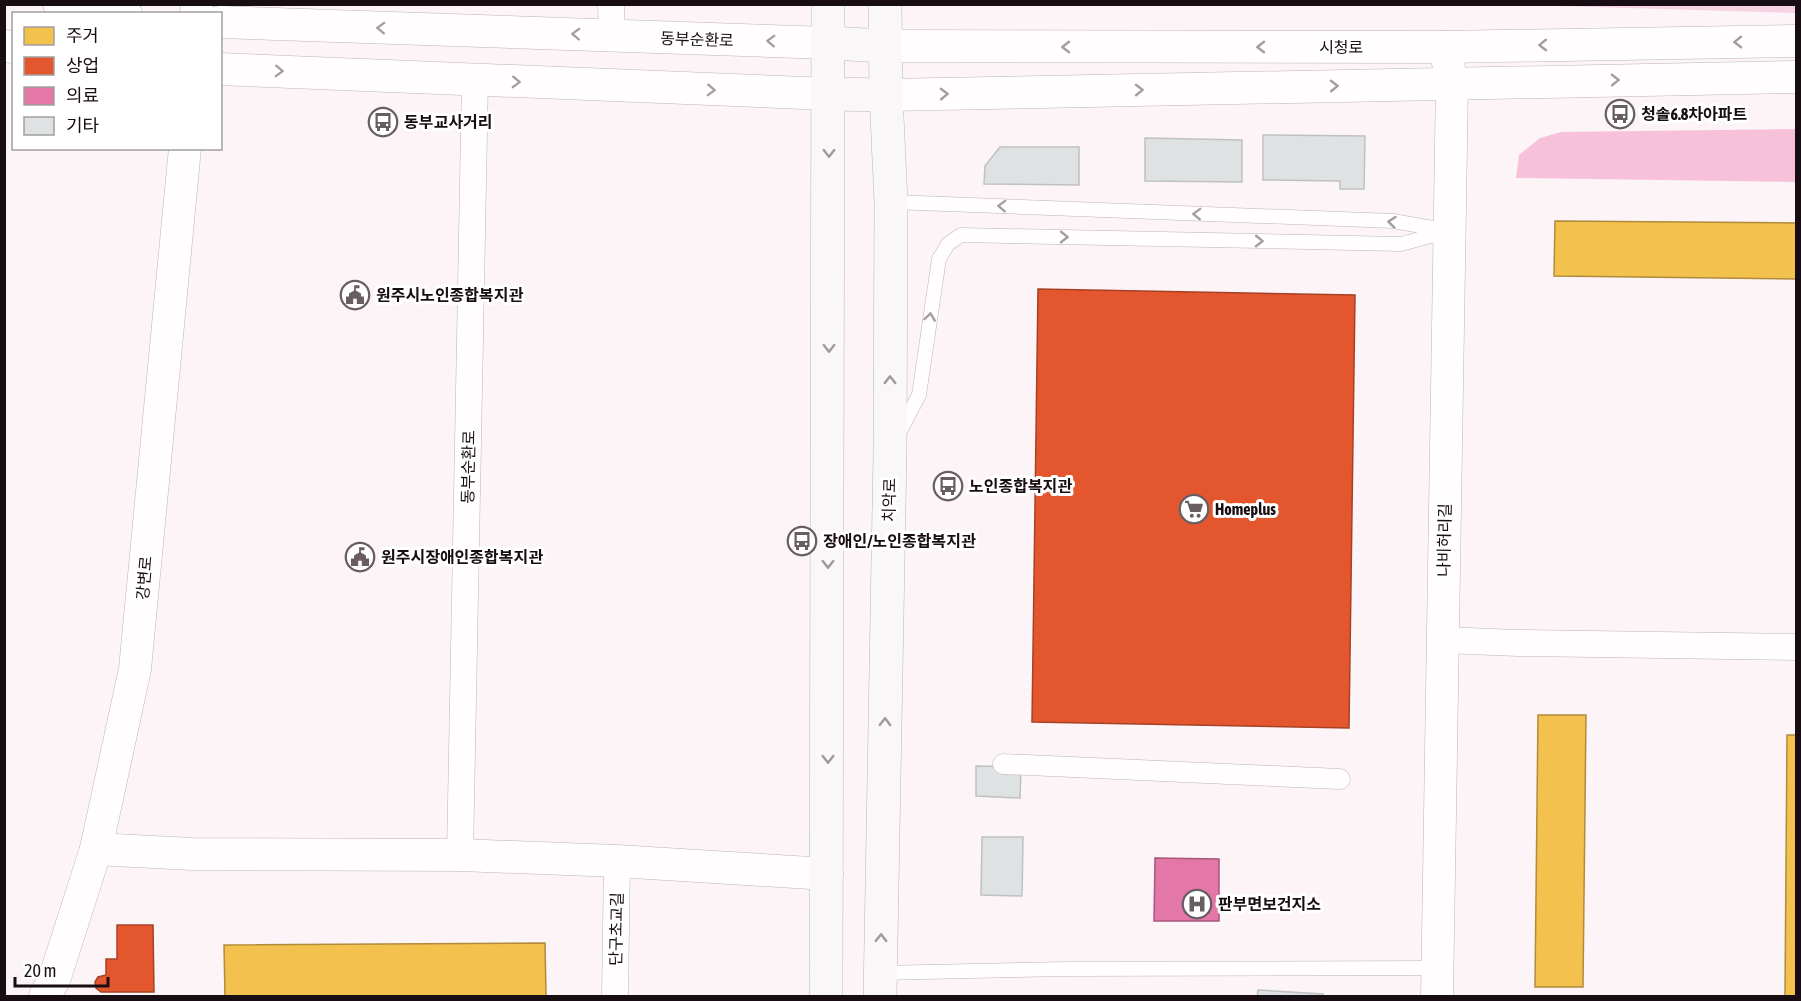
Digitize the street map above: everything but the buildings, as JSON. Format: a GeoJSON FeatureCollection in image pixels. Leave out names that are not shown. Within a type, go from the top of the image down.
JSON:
{"type":"FeatureCollection","features":[{"type":"Feature","properties":{"kind":"main road"},"geometry":{"type":"LineString","coordinates":[[826,996],[828,4]]}},
{"type":"Feature","properties":{"kind":"main road","name":"치악로"},"geometry":{"type":"LineString","coordinates":[[880,985],[890,452],[891,202],[885,4]]}},
{"type":"Feature","properties":{"kind":"main road","name":"동부순환로"},"geometry":{"type":"LineString","coordinates":[[829,43],[885,46]]}},
{"type":"Feature","properties":{"kind":"main road"},"geometry":{"type":"LineString","coordinates":[[829,94],[886,95]]}},
{"type":"Feature","properties":{"kind":"street"},"geometry":{"type":"LineString","coordinates":[[59,4],[113,12]]}},
{"type":"Feature","properties":{"kind":"street"},"geometry":{"type":"LineString","coordinates":[[611,4],[612,36]]}},
{"type":"Feature","properties":{"kind":"street","name":"동부순환로"},"geometry":{"type":"LineString","coordinates":[[222,22],[829,43]]}},
{"type":"Feature","properties":{"kind":"street","name":"시청로"},"geometry":{"type":"LineString","coordinates":[[885,46],[1445,47],[1797,41]]}},
{"type":"Feature","properties":{"kind":"street","name":"나비허리길"},"geometry":{"type":"LineString","coordinates":[[1437,982],[1452,84],[1445,47]]}},
{"type":"Feature","properties":{"kind":"street"},"geometry":{"type":"LineString","coordinates":[[222,69],[829,94]]}},
{"type":"Feature","properties":{"kind":"street"},"geometry":{"type":"LineString","coordinates":[[886,95],[1797,77]]}},
{"type":"Feature","properties":{"kind":"street","name":"동부순환로"},"geometry":{"type":"LineString","coordinates":[[460,855],[475,80]]}},
{"type":"Feature","properties":{"kind":"street","name":"강변로"},"geometry":{"type":"LineString","coordinates":[[45,996],[55,977],[96,849],[135,669],[184,150]]}},
{"type":"Feature","properties":{"kind":"street"},"geometry":{"type":"LineString","coordinates":[[1443,640],[1797,647]]}},
{"type":"Feature","properties":{"kind":"street"},"geometry":{"type":"LineString","coordinates":[[1003,764],[1340,779]]}},
{"type":"Feature","properties":{"kind":"street"},"geometry":{"type":"LineString","coordinates":[[96,849],[192,854],[460,855],[617,861],[827,874]]}},
{"type":"Feature","properties":{"kind":"street","name":"단구초교길"},"geometry":{"type":"LineString","coordinates":[[615,996],[617,861]]}},
{"type":"Feature","properties":{"kind":"lane"},"geometry":{"type":"LineString","coordinates":[[891,202],[1393,221],[1449,231]]}},
{"type":"Feature","properties":{"kind":"lane"},"geometry":{"type":"LineString","coordinates":[[890,452],[918,395],[939,259],[948,244],[961,235],[1401,244],[1449,231]]}},
{"type":"Feature","properties":{"kind":"lane"},"geometry":{"type":"LineString","coordinates":[[880,985],[1068,969],[1437,982]]}},
{"type":"Feature","properties":{"kind":"shaded area"},"geometry":{"type":"Polygon","coordinates":[[[1527,4],[1796,4],[1796,13],[1527,5],[1527,4]]]}},
{"type":"Feature","properties":{"kind":"shaded area"},"geometry":{"type":"Polygon","coordinates":[[[1796,129],[1796,182],[1516,178],[1519,155],[1540,138],[1561,132],[1796,129]]]}},
{"type":"Feature","properties":{"kind":"place","name":"청솔6.8차아파트"},"geometry":{"type":"Point","coordinates":[1620,114]}},
{"type":"Feature","properties":{"kind":"place","name":"동부교사거리"},"geometry":{"type":"Point","coordinates":[383,122]}},
{"type":"Feature","properties":{"kind":"place","name":"원주시노인종합복지관"},"geometry":{"type":"Point","coordinates":[355,295]}},
{"type":"Feature","properties":{"kind":"place","name":"노인종합복지관"},"geometry":{"type":"Point","coordinates":[948,486]}},
{"type":"Feature","properties":{"kind":"place","name":"Homeplus"},"geometry":{"type":"Point","coordinates":[1194,509]}},
{"type":"Feature","properties":{"kind":"place","name":"장애인/노인종합복지관"},"geometry":{"type":"Point","coordinates":[802,541]}},
{"type":"Feature","properties":{"kind":"place","name":"원주시장애인종합복지관"},"geometry":{"type":"Point","coordinates":[360,557]}},
{"type":"Feature","properties":{"kind":"place","name":"판부면보건지소"},"geometry":{"type":"Point","coordinates":[1197,904]}}]}
